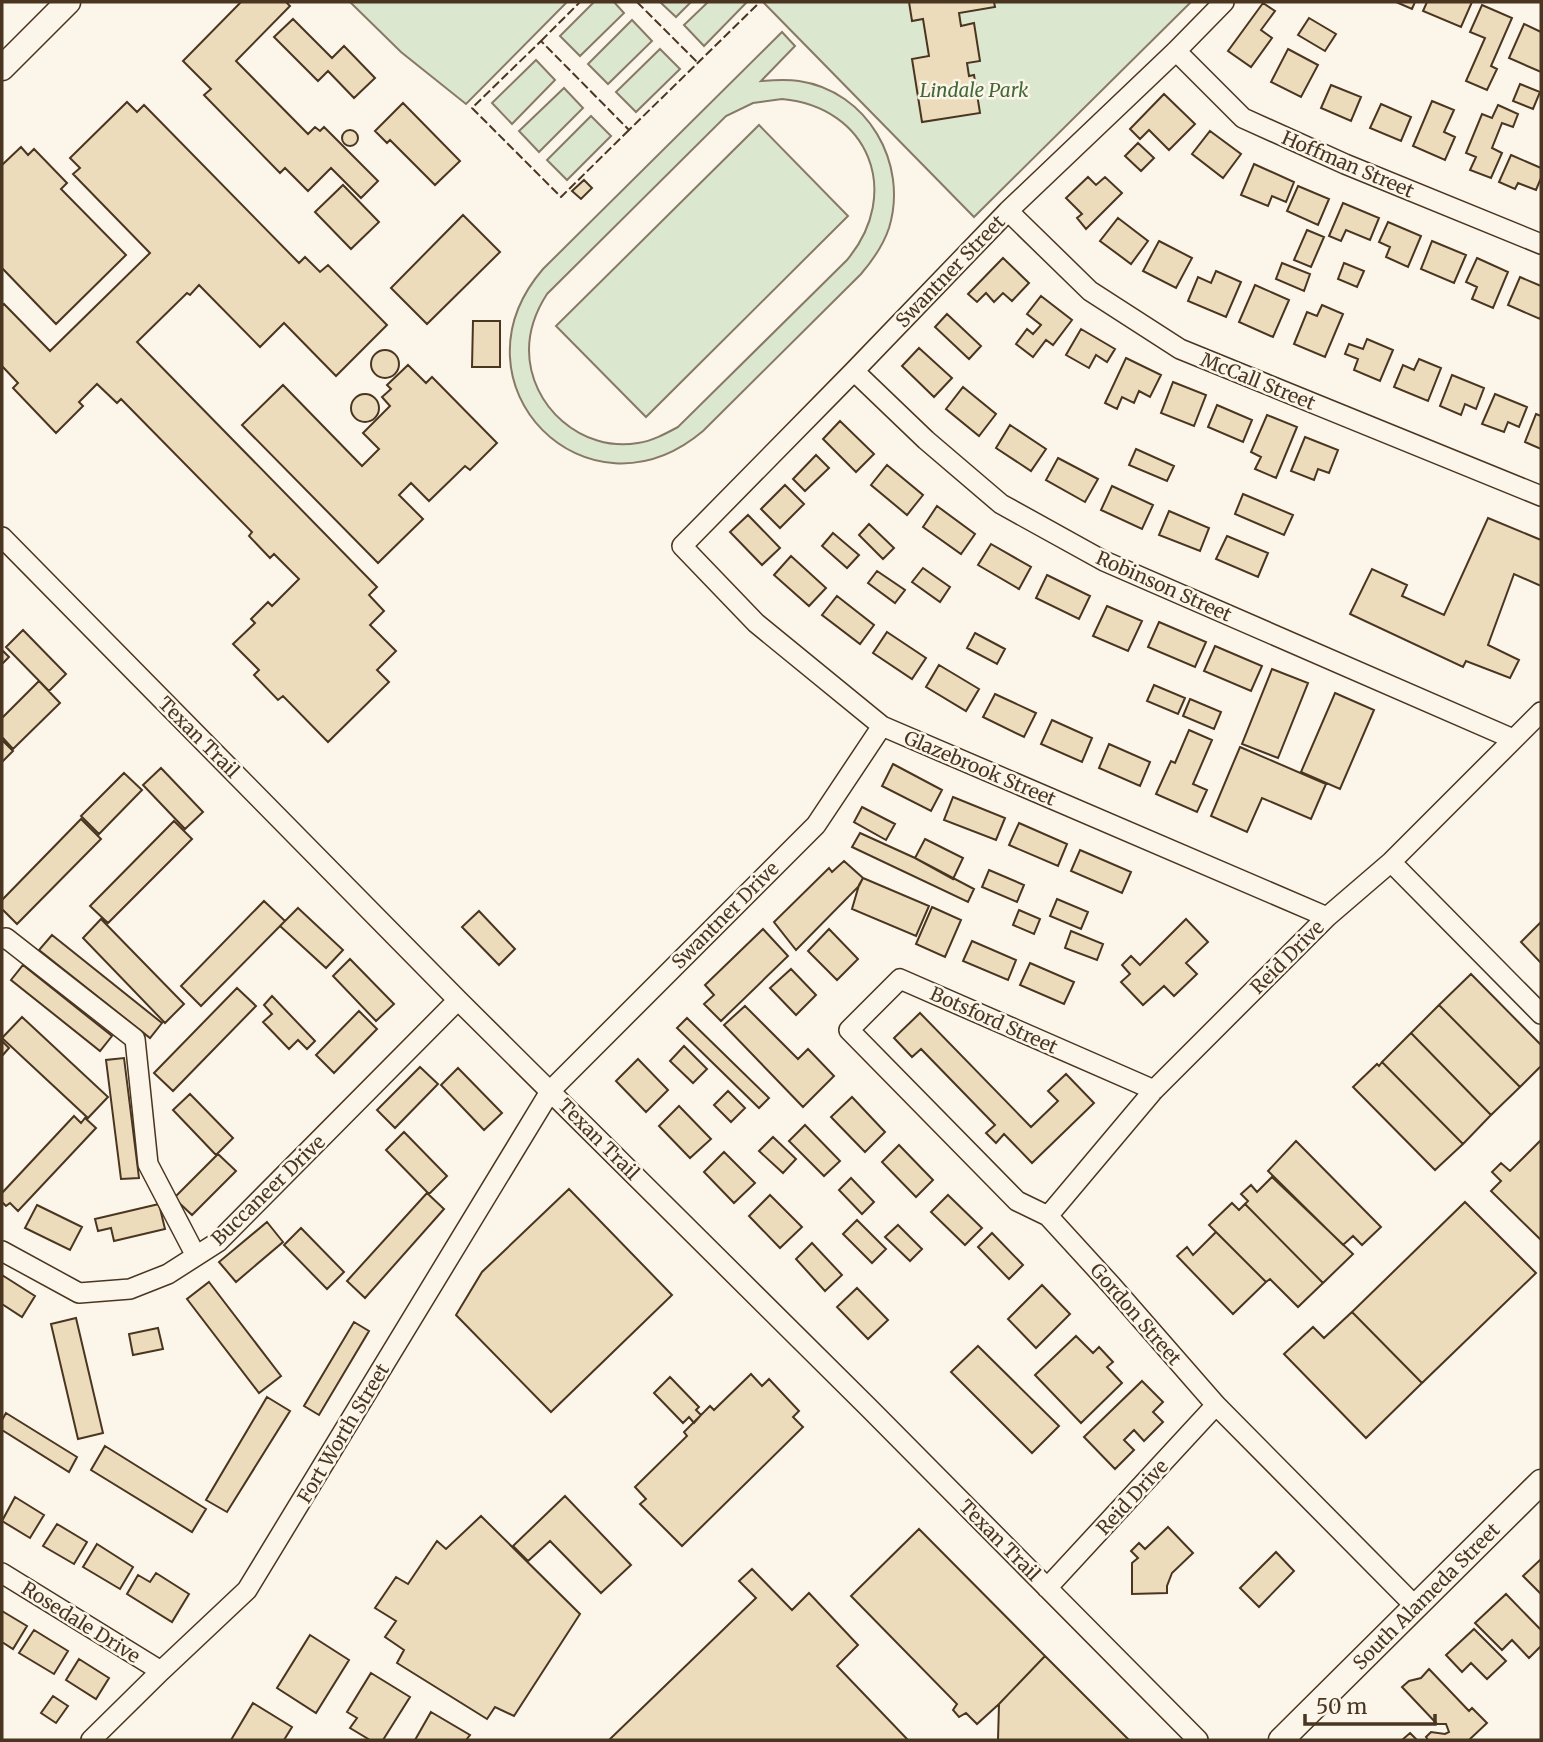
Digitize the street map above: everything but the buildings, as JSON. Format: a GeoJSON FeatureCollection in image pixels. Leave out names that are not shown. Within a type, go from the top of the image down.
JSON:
{"type":"FeatureCollection","features":[{"type":"Feature","properties":{"kind":"main road"},"geometry":{"type":"LineString","coordinates":[[2,68],[68,2]]}},
{"type":"Feature","properties":{"kind":"main road","name":"South Alameda Street"},"geometry":{"type":"LineString","coordinates":[[1281,1740],[1541,1482]]}},
{"type":"Feature","properties":{"kind":"street","name":"Swantner Street"},"geometry":{"type":"LineString","coordinates":[[682,546],[1008,211],[1224,2]]}},
{"type":"Feature","properties":{"kind":"street","name":"Hoffman Street"},"geometry":{"type":"LineString","coordinates":[[1176,51],[1243,118],[1345,164],[1541,244]]}},
{"type":"Feature","properties":{"kind":"street","name":"McCall Street"},"geometry":{"type":"LineString","coordinates":[[1008,211],[1090,291],[1180,349],[1541,496]]}},
{"type":"Feature","properties":{"kind":"street","name":"Robinson Street"},"geometry":{"type":"LineString","coordinates":[[854,371],[926,440],[1001,505],[1104,561],[1513,739]]}},
{"type":"Feature","properties":{"kind":"street","name":"Texan Trail"},"geometry":{"type":"LineString","coordinates":[[2,537],[458,1000],[551,1090],[1198,1740]]}},
{"type":"Feature","properties":{"kind":"street","name":"Glazebrook Street"},"geometry":{"type":"LineString","coordinates":[[682,546],[756,622],[882,726],[1327,917]]}},
{"type":"Feature","properties":{"kind":"street","name":"Reid Drive"},"geometry":{"type":"LineString","coordinates":[[1048,1216],[1153,1090],[1327,917],[1391,862],[1541,712]]}},
{"type":"Feature","properties":{"kind":"street","name":"Swantner Drive"},"geometry":{"type":"LineString","coordinates":[[551,1090],[816,825],[882,726]]}},
{"type":"Feature","properties":{"kind":"street"},"geometry":{"type":"LineString","coordinates":[[1391,862],[1541,1014]]}},
{"type":"Feature","properties":{"kind":"street"},"geometry":{"type":"LineString","coordinates":[[2,939],[6,938],[135,1039],[148,1164],[197,1256]]}},
{"type":"Feature","properties":{"kind":"street","name":"Botsford Street"},"geometry":{"type":"LineString","coordinates":[[849,1030],[900,979],[1153,1090]]}},
{"type":"Feature","properties":{"kind":"street","name":"Buccaneer Drive"},"geometry":{"type":"LineString","coordinates":[[2,1251],[79,1293],[130,1289],[168,1273],[218,1242],[458,1000]]}},
{"type":"Feature","properties":{"kind":"street","name":"Gordon Street"},"geometry":{"type":"LineString","coordinates":[[849,1030],[1017,1201],[1048,1216],[1216,1405],[1416,1607]]}},
{"type":"Feature","properties":{"kind":"street","name":"Fort Worth Street"},"geometry":{"type":"LineString","coordinates":[[91,1740],[247,1590],[551,1090]]}},
{"type":"Feature","properties":{"kind":"street","name":"Reid Drive"},"geometry":{"type":"LineString","coordinates":[[1047,1588],[1216,1405]]}},
{"type":"Feature","properties":{"kind":"street","name":"Rosedale Drive"},"geometry":{"type":"LineString","coordinates":[[2,1573],[161,1671]]}},
{"type":"Feature","properties":{"kind":"green space"},"geometry":{"type":"Polygon","coordinates":[[[350,2],[567,2],[466,104],[401,52],[350,2]]]}},
{"type":"Feature","properties":{"kind":"green space"},"geometry":{"type":"Polygon","coordinates":[[[594,2],[614,2],[624,13],[580,56],[560,36],[594,2]]]}},
{"type":"Feature","properties":{"kind":"green space"},"geometry":{"type":"Polygon","coordinates":[[[660,2],[691,2],[676,17],[660,2]]]}},
{"type":"Feature","properties":{"kind":"green space"},"geometry":{"type":"Polygon","coordinates":[[[708,2],[747,2],[704,46],[684,25],[708,2]]]}},
{"type":"Feature","properties":{"kind":"green space","name":"Lindale Park"},"geometry":{"type":"Polygon","coordinates":[[[763,2],[1191,2],[974,217],[763,2]]]}},
{"type":"Feature","properties":{"kind":"green space"},"geometry":{"type":"Polygon","coordinates":[[[632,20],[652,41],[608,84],[588,64],[632,20]]]}},
{"type":"Feature","properties":{"kind":"green space"},"geometry":{"type":"Polygon","coordinates":[[[782,32],[795,46],[761,81],[799,81],[823,88],[845,99],[863,115],[877,134],[887,156],[893,179],[894,203],[887,235],[870,263],[703,431],[659,457],[615,463],[575,453],[542,430],[520,397],[510,357],[517,313],[543,269],[782,32]],[[782,99],[753,103],[726,116],[547,294],[536,314],[530,335],[531,370],[538,390],[562,421],[597,441],[617,444],[648,441],[678,427],[847,260],[864,234],[873,208],[874,182],[868,157],[856,136],[837,118],[812,105],[782,99]]]}},
{"type":"Feature","properties":{"kind":"green space"},"geometry":{"type":"Polygon","coordinates":[[[660,49],[680,69],[636,112],[616,92],[660,49]]]}},
{"type":"Feature","properties":{"kind":"green space"},"geometry":{"type":"Polygon","coordinates":[[[536,60],[555,80],[512,124],[492,103],[536,60]]]}},
{"type":"Feature","properties":{"kind":"green space"},"geometry":{"type":"Polygon","coordinates":[[[564,88],[583,108],[539,152],[519,131],[564,88]]]}},
{"type":"Feature","properties":{"kind":"green space"},"geometry":{"type":"Polygon","coordinates":[[[591,116],[611,136],[567,180],[547,160],[591,116]]]}},
{"type":"Feature","properties":{"kind":"green space"},"geometry":{"type":"Polygon","coordinates":[[[759,125],[848,216],[646,417],[556,326],[759,125]]]}},
{"type":"Feature","properties":{"kind":"fence"},"geometry":{"type":"LineString","coordinates":[[541,41],[580,2]]}},
{"type":"Feature","properties":{"kind":"fence"},"geometry":{"type":"LineString","coordinates":[[637,2],[698,63]]}},
{"type":"Feature","properties":{"kind":"fence"},"geometry":{"type":"LineString","coordinates":[[629,130],[561,197],[472,108],[541,41],[629,130],[760,2]]}}]}
